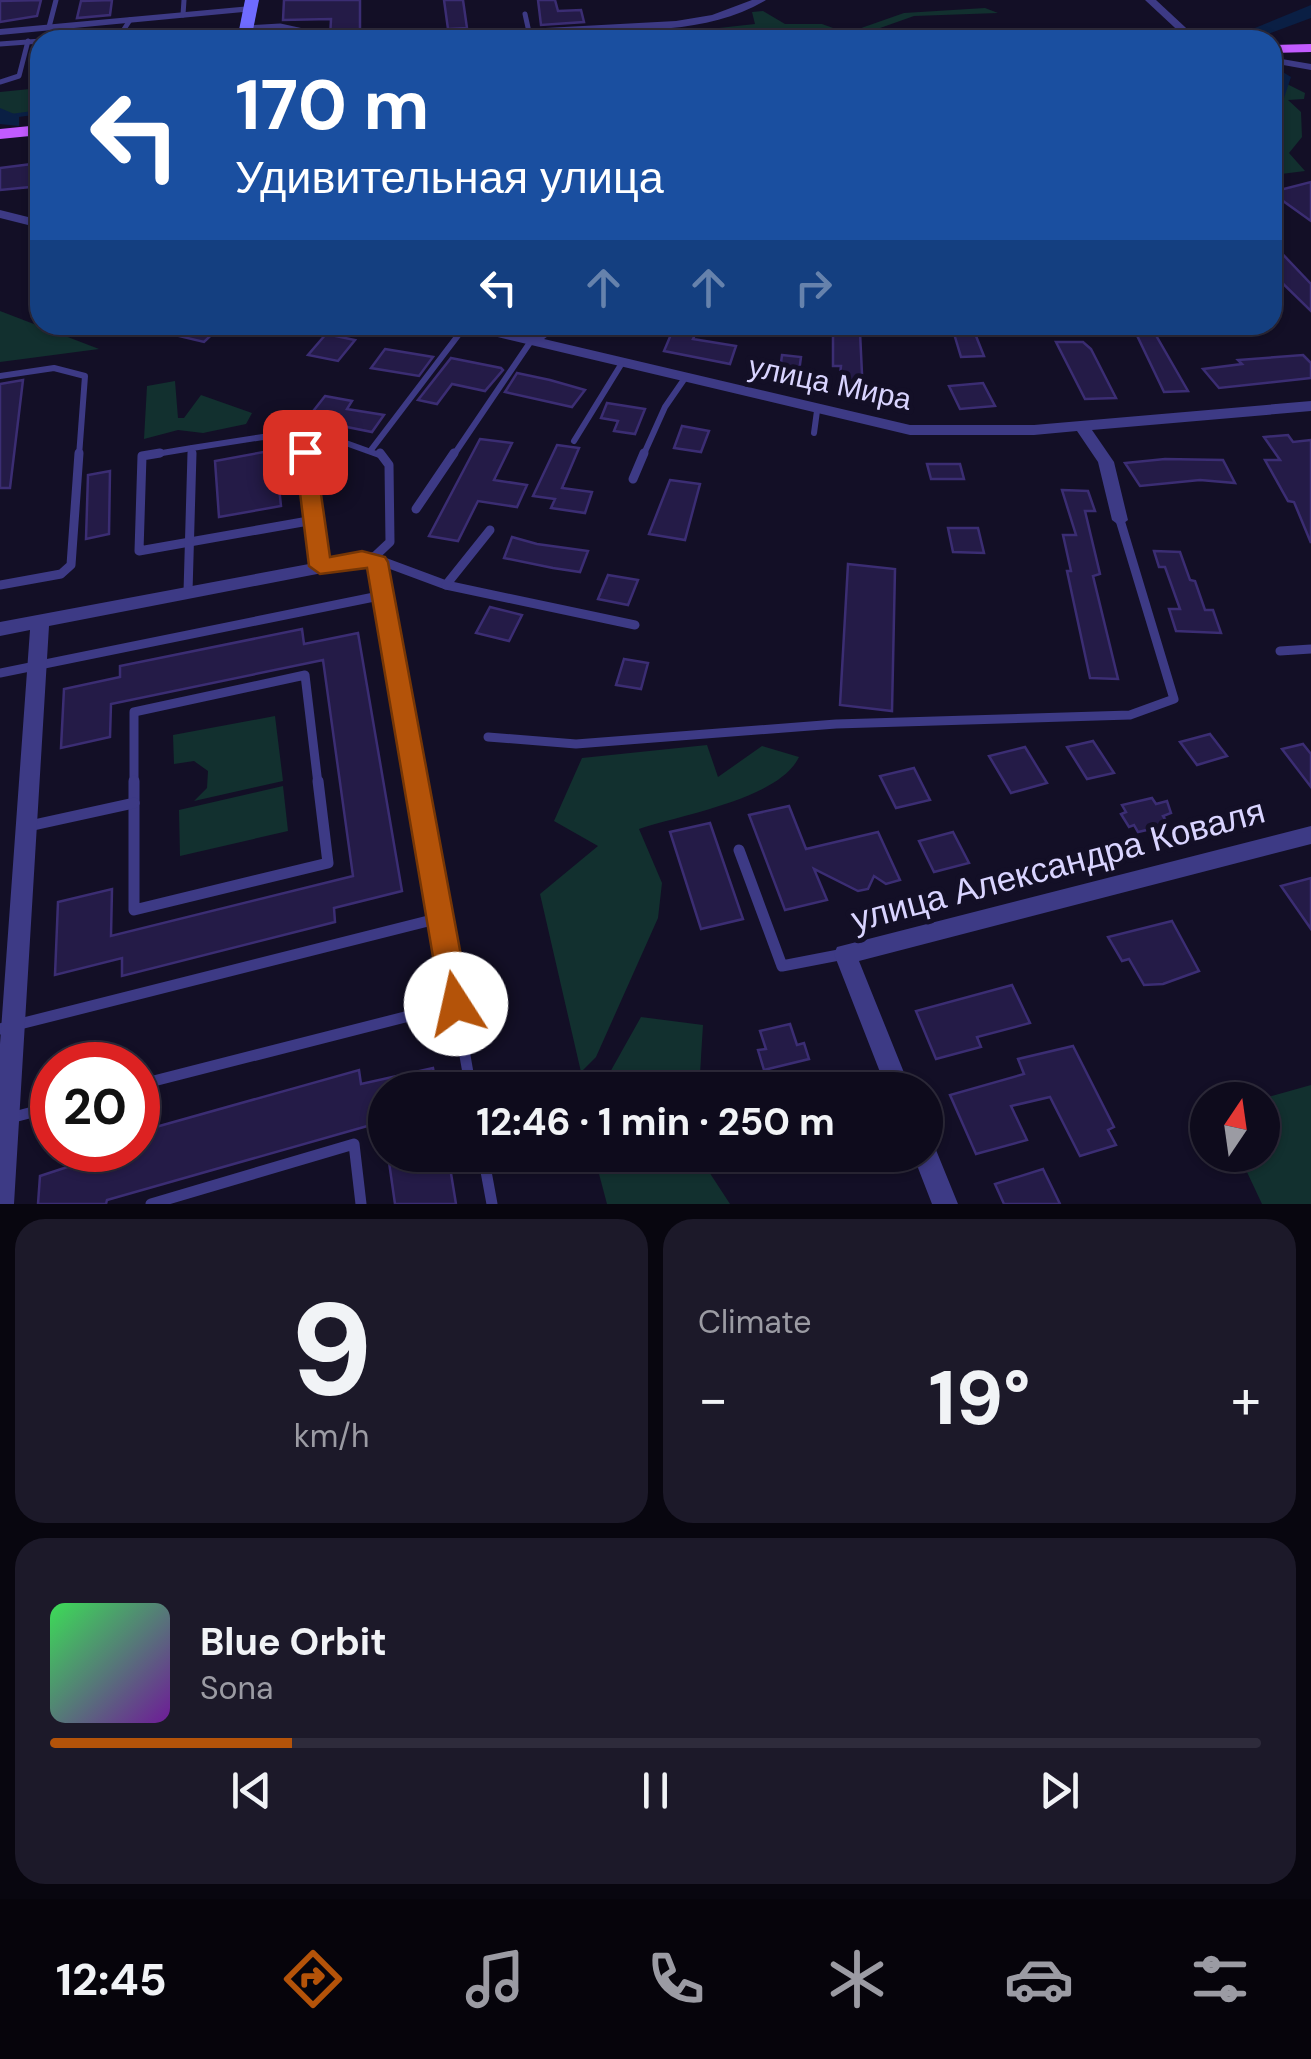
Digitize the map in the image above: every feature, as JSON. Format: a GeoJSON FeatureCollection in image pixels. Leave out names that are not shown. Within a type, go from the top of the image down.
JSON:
{"type":"FeatureCollection","features":[{"type":"Feature","properties":{"kind":"main road"},"geometry":{"type":"LineString","coordinates":[[1282,55],[1311,48]]}},
{"type":"Feature","properties":{"kind":"main road"},"geometry":{"type":"LineString","coordinates":[[1282,59],[1311,64]]}},
{"type":"Feature","properties":{"kind":"main road"},"geometry":{"type":"LineString","coordinates":[[0,134],[30,131]]}},
{"type":"Feature","properties":{"kind":"main road"},"geometry":{"type":"LineString","coordinates":[[0,146],[30,143]]}},
{"type":"Feature","properties":{"kind":"street"},"geometry":{"type":"LineString","coordinates":[[566,30],[676,24],[714,18],[760,0]]}},
{"type":"Feature","properties":{"kind":"street"},"geometry":{"type":"LineString","coordinates":[[1150,0],[1183,30]]}},
{"type":"Feature","properties":{"kind":"street"},"geometry":{"type":"LineString","coordinates":[[71,30],[252,4],[246,30]]}},
{"type":"Feature","properties":{"kind":"street"},"geometry":{"type":"LineString","coordinates":[[0,32],[30,33]]}},
{"type":"Feature","properties":{"kind":"street"},"geometry":{"type":"LineString","coordinates":[[0,214],[30,222]]}},
{"type":"Feature","properties":{"kind":"street","name":"улица Мира"},"geometry":{"type":"LineString","coordinates":[[506,335],[910,430],[1082,427],[1311,406]]}},
{"type":"Feature","properties":{"kind":"street"},"geometry":{"type":"LineString","coordinates":[[531,341],[541,335]]}},
{"type":"Feature","properties":{"kind":"street"},"geometry":{"type":"LineString","coordinates":[[1082,427],[1106,462],[1120,520]]}},
{"type":"Feature","properties":{"kind":"street"},"geometry":{"type":"LineString","coordinates":[[0,629],[373,558]]}},
{"type":"Feature","properties":{"kind":"street"},"geometry":{"type":"LineString","coordinates":[[1,1204],[8,1118],[7,1027],[40,621]]}},
{"type":"Feature","properties":{"kind":"street","name":"улица Александра Коваля"},"geometry":{"type":"LineString","coordinates":[[892,1072],[845,954],[1311,834]]}},
{"type":"Feature","properties":{"kind":"street"},"geometry":{"type":"LineString","coordinates":[[932,1172],[945,1204]]}},
{"type":"Feature","properties":{"kind":"lane"},"geometry":{"type":"LineString","coordinates":[[53,30],[56,0]]}},
{"type":"Feature","properties":{"kind":"lane"},"geometry":{"type":"LineString","coordinates":[[183,15],[184,0]]}},
{"type":"Feature","properties":{"kind":"lane"},"geometry":{"type":"LineString","coordinates":[[525,14],[529,30]]}},
{"type":"Feature","properties":{"kind":"lane"},"geometry":{"type":"LineString","coordinates":[[123,30],[130,20]]}},
{"type":"Feature","properties":{"kind":"lane"},"geometry":{"type":"LineString","coordinates":[[262,30],[280,26],[296,30]]}},
{"type":"Feature","properties":{"kind":"lane"},"geometry":{"type":"LineString","coordinates":[[0,44],[28,41],[19,76],[0,82]]}},
{"type":"Feature","properties":{"kind":"lane"},"geometry":{"type":"LineString","coordinates":[[371,450],[457,335]]}},
{"type":"Feature","properties":{"kind":"lane"},"geometry":{"type":"LineString","coordinates":[[416,509],[531,341]]}},
{"type":"Feature","properties":{"kind":"lane"},"geometry":{"type":"LineString","coordinates":[[574,441],[622,363]]}},
{"type":"Feature","properties":{"kind":"lane"},"geometry":{"type":"LineString","coordinates":[[0,376],[54,368],[85,376],[72,565],[61,574],[0,585]]}},
{"type":"Feature","properties":{"kind":"lane"},"geometry":{"type":"LineString","coordinates":[[633,479],[665,406],[685,378]]}},
{"type":"Feature","properties":{"kind":"lane"},"geometry":{"type":"LineString","coordinates":[[814,433],[816,410]]}},
{"type":"Feature","properties":{"kind":"lane"},"geometry":{"type":"LineString","coordinates":[[318,432],[371,450],[389,465],[390,542],[373,558]]}},
{"type":"Feature","properties":{"kind":"lane"},"geometry":{"type":"LineString","coordinates":[[314,520],[139,551],[142,456],[262,437],[305,452],[314,520],[320,566]]}},
{"type":"Feature","properties":{"kind":"lane"},"geometry":{"type":"LineString","coordinates":[[188,592],[192,448]]}},
{"type":"Feature","properties":{"kind":"lane"},"geometry":{"type":"LineString","coordinates":[[488,737],[576,744],[836,724],[1130,715],[1174,699],[1120,520]]}},
{"type":"Feature","properties":{"kind":"lane"},"geometry":{"type":"LineString","coordinates":[[446,585],[490,530]]}},
{"type":"Feature","properties":{"kind":"lane"},"geometry":{"type":"LineString","coordinates":[[373,558],[446,585],[634,625]]}},
{"type":"Feature","properties":{"kind":"lane"},"geometry":{"type":"LineString","coordinates":[[373,558],[384,596],[468,1072]]}},
{"type":"Feature","properties":{"kind":"lane"},"geometry":{"type":"LineString","coordinates":[[0,673],[384,596]]}},
{"type":"Feature","properties":{"kind":"lane"},"geometry":{"type":"LineString","coordinates":[[1280,651],[1311,648]]}},
{"type":"Feature","properties":{"kind":"lane"},"geometry":{"type":"LineString","coordinates":[[305,675],[328,863],[134,910],[134,802],[134,712],[305,675]]}},
{"type":"Feature","properties":{"kind":"lane"},"geometry":{"type":"LineString","coordinates":[[26,827],[134,802]]}},
{"type":"Feature","properties":{"kind":"lane"},"geometry":{"type":"LineString","coordinates":[[739,850],[782,966],[845,954]]}},
{"type":"Feature","properties":{"kind":"lane"},"geometry":{"type":"LineString","coordinates":[[7,1027],[440,918]]}},
{"type":"Feature","properties":{"kind":"lane"},"geometry":{"type":"LineString","coordinates":[[160,1079],[456,1004]]}},
{"type":"Feature","properties":{"kind":"lane"},"geometry":{"type":"LineString","coordinates":[[8,1118],[30,1112]]}},
{"type":"Feature","properties":{"kind":"lane"},"geometry":{"type":"LineString","coordinates":[[150,1204],[354,1144],[361,1204]]}},
{"type":"Feature","properties":{"kind":"lane"},"geometry":{"type":"LineString","coordinates":[[486,1172],[492,1204]]}},
{"type":"Feature","properties":{"kind":"green space"},"geometry":{"type":"Polygon","coordinates":[[[985,8],[998,13],[914,16],[874,30],[856,30],[904,13],[985,8]]]}},
{"type":"Feature","properties":{"kind":"green space"},"geometry":{"type":"Polygon","coordinates":[[[763,11],[785,24],[822,24],[839,30],[701,30],[755,24],[752,12],[763,11]]]}},
{"type":"Feature","properties":{"kind":"green space"},"geometry":{"type":"Polygon","coordinates":[[[1282,80],[1305,93],[1304,99],[1288,100],[1301,112],[1302,137],[1289,153],[1305,171],[1282,174],[1282,80]]]}},
{"type":"Feature","properties":{"kind":"green space"},"geometry":{"type":"Polygon","coordinates":[[[30,89],[30,114],[0,121],[0,92],[30,89]]]}},
{"type":"Feature","properties":{"kind":"green space"},"geometry":{"type":"Polygon","coordinates":[[[0,311],[30,323],[30,335],[63,335],[99,349],[0,362],[0,311]]]}},
{"type":"Feature","properties":{"kind":"green space"},"geometry":{"type":"Polygon","coordinates":[[[175,381],[178,418],[184,418],[201,395],[252,413],[246,424],[203,433],[178,430],[144,439],[147,386],[175,381]]]}},
{"type":"Feature","properties":{"kind":"green space"},"geometry":{"type":"Polygon","coordinates":[[[275,716],[283,781],[194,801],[207,788],[208,771],[194,761],[174,764],[173,735],[275,716]]]}},
{"type":"Feature","properties":{"kind":"green space"},"geometry":{"type":"Polygon","coordinates":[[[707,745],[718,777],[762,746],[799,757],[788,772],[751,794],[639,829],[662,883],[658,918],[596,1057],[581,1072],[540,894],[598,846],[554,821],[582,758],[707,745]]]}},
{"type":"Feature","properties":{"kind":"green space"},"geometry":{"type":"Polygon","coordinates":[[[283,786],[288,831],[180,856],[179,810],[283,786]]]}},
{"type":"Feature","properties":{"kind":"green space"},"geometry":{"type":"Polygon","coordinates":[[[641,1017],[703,1025],[700,1072],[610,1072],[641,1017]]]}},
{"type":"Feature","properties":{"kind":"green space"},"geometry":{"type":"Polygon","coordinates":[[[1311,1085],[1311,1204],[1262,1204],[1247,1172],[1280,1172],[1280,1094],[1311,1085]]]}},
{"type":"Feature","properties":{"kind":"green space"},"geometry":{"type":"Polygon","coordinates":[[[599,1172],[709,1172],[730,1204],[607,1204],[599,1172]]]}},
{"type":"Feature","properties":{"kind":"building"},"geometry":{"type":"Polygon","coordinates":[[[41,0],[37,16],[0,22],[0,1],[41,0]]]}},
{"type":"Feature","properties":{"kind":"building"},"geometry":{"type":"Polygon","coordinates":[[[112,0],[110,15],[77,18],[81,1],[112,0]]]}},
{"type":"Feature","properties":{"kind":"building"},"geometry":{"type":"Polygon","coordinates":[[[284,0],[360,0],[360,30],[330,30],[331,19],[283,20],[284,0]]]}},
{"type":"Feature","properties":{"kind":"building"},"geometry":{"type":"Polygon","coordinates":[[[444,0],[463,0],[467,28],[448,29],[444,0]]]}},
{"type":"Feature","properties":{"kind":"building"},"geometry":{"type":"Polygon","coordinates":[[[538,0],[555,0],[558,11],[581,10],[584,22],[541,25],[538,0]]]}},
{"type":"Feature","properties":{"kind":"building"},"geometry":{"type":"Polygon","coordinates":[[[30,164],[30,187],[0,190],[0,168],[30,164]]]}},
{"type":"Feature","properties":{"kind":"building"},"geometry":{"type":"Polygon","coordinates":[[[1311,182],[1311,221],[1282,200],[1282,189],[1311,182]]]}},
{"type":"Feature","properties":{"kind":"building"},"geometry":{"type":"Polygon","coordinates":[[[1282,254],[1311,284],[1311,311],[1282,283],[1282,254]]]}},
{"type":"Feature","properties":{"kind":"building"},"geometry":{"type":"Polygon","coordinates":[[[175,335],[211,335],[204,342],[175,335]]]}},
{"type":"Feature","properties":{"kind":"building"},"geometry":{"type":"Polygon","coordinates":[[[325,335],[355,340],[338,361],[308,355],[325,335]]]}},
{"type":"Feature","properties":{"kind":"building"},"geometry":{"type":"Polygon","coordinates":[[[671,335],[695,335],[693,339],[736,346],[730,364],[664,351],[671,335]]]}},
{"type":"Feature","properties":{"kind":"building"},"geometry":{"type":"Polygon","coordinates":[[[833,335],[860,335],[863,395],[838,392],[841,366],[833,366],[833,335]]]}},
{"type":"Feature","properties":{"kind":"building"},"geometry":{"type":"Polygon","coordinates":[[[954,335],[976,335],[984,356],[961,357],[954,335]]]}},
{"type":"Feature","properties":{"kind":"building"},"geometry":{"type":"Polygon","coordinates":[[[1137,335],[1156,335],[1188,391],[1164,392],[1137,335]]]}},
{"type":"Feature","properties":{"kind":"building"},"geometry":{"type":"Polygon","coordinates":[[[1056,342],[1083,342],[1091,349],[1116,398],[1085,399],[1056,342]]]}},
{"type":"Feature","properties":{"kind":"building"},"geometry":{"type":"Polygon","coordinates":[[[385,349],[433,357],[419,376],[371,368],[385,349]]]}},
{"type":"Feature","properties":{"kind":"building"},"geometry":{"type":"Polygon","coordinates":[[[782,355],[801,357],[798,379],[779,378],[782,355]]]}},
{"type":"Feature","properties":{"kind":"building"},"geometry":{"type":"Polygon","coordinates":[[[1303,355],[1311,363],[1311,378],[1219,388],[1203,369],[1242,364],[1238,360],[1303,355]]]}},
{"type":"Feature","properties":{"kind":"building"},"geometry":{"type":"Polygon","coordinates":[[[451,358],[503,370],[485,391],[452,384],[437,404],[418,400],[451,358]]]}},
{"type":"Feature","properties":{"kind":"building"},"geometry":{"type":"Polygon","coordinates":[[[517,373],[585,390],[572,407],[505,392],[517,373]]]}},
{"type":"Feature","properties":{"kind":"building"},"geometry":{"type":"Polygon","coordinates":[[[23,380],[10,488],[0,488],[0,384],[23,380]]]}},
{"type":"Feature","properties":{"kind":"building"},"geometry":{"type":"Polygon","coordinates":[[[983,383],[995,406],[960,409],[949,386],[983,383]]]}},
{"type":"Feature","properties":{"kind":"building"},"geometry":{"type":"Polygon","coordinates":[[[325,396],[352,401],[347,409],[384,415],[372,432],[307,419],[325,396]]]}},
{"type":"Feature","properties":{"kind":"building"},"geometry":{"type":"Polygon","coordinates":[[[607,403],[645,409],[635,434],[614,431],[618,421],[601,418],[607,403]]]}},
{"type":"Feature","properties":{"kind":"building"},"geometry":{"type":"Polygon","coordinates":[[[682,426],[709,431],[701,452],[674,448],[682,426]]]}},
{"type":"Feature","properties":{"kind":"building"},"geometry":{"type":"Polygon","coordinates":[[[1288,435],[1293,442],[1311,440],[1311,543],[1294,502],[1288,501],[1265,460],[1280,460],[1264,437],[1288,435]]]}},
{"type":"Feature","properties":{"kind":"building"},"geometry":{"type":"Polygon","coordinates":[[[480,439],[512,443],[494,480],[527,485],[517,507],[478,501],[458,541],[429,536],[480,439]]]}},
{"type":"Feature","properties":{"kind":"building"},"geometry":{"type":"Polygon","coordinates":[[[557,445],[579,448],[562,488],[592,492],[585,513],[551,508],[555,499],[533,496],[557,445]]]}},
{"type":"Feature","properties":{"kind":"building"},"geometry":{"type":"Polygon","coordinates":[[[275,450],[281,506],[219,517],[215,461],[275,450]]]}},
{"type":"Feature","properties":{"kind":"building"},"geometry":{"type":"Polygon","coordinates":[[[1223,460],[1235,483],[1200,480],[1140,486],[1125,463],[1223,460]]]}},
{"type":"Feature","properties":{"kind":"building"},"geometry":{"type":"Polygon","coordinates":[[[927,464],[960,464],[964,479],[931,479],[927,464]]]}},
{"type":"Feature","properties":{"kind":"building"},"geometry":{"type":"Polygon","coordinates":[[[110,471],[109,534],[86,539],[88,475],[110,471]]]}},
{"type":"Feature","properties":{"kind":"building"},"geometry":{"type":"Polygon","coordinates":[[[670,480],[700,484],[685,540],[649,534],[670,480]]]}},
{"type":"Feature","properties":{"kind":"building"},"geometry":{"type":"Polygon","coordinates":[[[1062,490],[1088,491],[1095,511],[1085,511],[1100,574],[1093,576],[1118,679],[1090,678],[1063,535],[1076,535],[1062,490]]]}},
{"type":"Feature","properties":{"kind":"building"},"geometry":{"type":"Polygon","coordinates":[[[948,528],[978,528],[984,553],[953,552],[948,528]]]}},
{"type":"Feature","properties":{"kind":"building"},"geometry":{"type":"Polygon","coordinates":[[[512,537],[588,551],[580,572],[553,568],[504,558],[512,537]]]}},
{"type":"Feature","properties":{"kind":"building"},"geometry":{"type":"Polygon","coordinates":[[[1154,551],[1180,552],[1205,610],[1213,610],[1221,633],[1176,631],[1169,609],[1180,609],[1165,567],[1159,567],[1154,551]]]}},
{"type":"Feature","properties":{"kind":"building"},"geometry":{"type":"Polygon","coordinates":[[[848,564],[895,569],[892,711],[840,705],[848,564]]]}},
{"type":"Feature","properties":{"kind":"building"},"geometry":{"type":"Polygon","coordinates":[[[608,575],[638,580],[628,605],[598,599],[608,575]]]}},
{"type":"Feature","properties":{"kind":"building"},"geometry":{"type":"Polygon","coordinates":[[[490,607],[522,615],[509,641],[476,633],[490,607]]]}},
{"type":"Feature","properties":{"kind":"building"},"geometry":{"type":"Polygon","coordinates":[[[302,629],[304,644],[358,633],[402,891],[334,908],[335,922],[122,976],[122,958],[55,975],[58,902],[112,889],[111,936],[353,876],[323,660],[111,704],[110,737],[61,748],[64,689],[120,677],[120,666],[302,629]]]}},
{"type":"Feature","properties":{"kind":"building"},"geometry":{"type":"Polygon","coordinates":[[[624,659],[648,663],[641,689],[616,685],[624,659]]]}},
{"type":"Feature","properties":{"kind":"building"},"geometry":{"type":"Polygon","coordinates":[[[1210,734],[1227,756],[1197,765],[1180,742],[1210,734]]]}},
{"type":"Feature","properties":{"kind":"building"},"geometry":{"type":"Polygon","coordinates":[[[1093,741],[1114,773],[1087,779],[1067,747],[1093,741]]]}},
{"type":"Feature","properties":{"kind":"building"},"geometry":{"type":"Polygon","coordinates":[[[1303,744],[1311,754],[1311,787],[1282,749],[1303,744]]]}},
{"type":"Feature","properties":{"kind":"building"},"geometry":{"type":"Polygon","coordinates":[[[1025,747],[1047,783],[1011,793],[989,756],[1025,747]]]}},
{"type":"Feature","properties":{"kind":"building"},"geometry":{"type":"Polygon","coordinates":[[[914,768],[930,800],[896,808],[880,776],[914,768]]]}},
{"type":"Feature","properties":{"kind":"building"},"geometry":{"type":"Polygon","coordinates":[[[1152,798],[1156,804],[1167,801],[1171,813],[1163,816],[1169,825],[1138,832],[1134,825],[1129,827],[1121,814],[1126,812],[1122,805],[1152,798]]]}},
{"type":"Feature","properties":{"kind":"building"},"geometry":{"type":"Polygon","coordinates":[[[789,806],[806,849],[878,832],[900,880],[886,884],[874,876],[868,889],[858,891],[814,869],[827,900],[785,910],[749,815],[789,806]]]}},
{"type":"Feature","properties":{"kind":"building"},"geometry":{"type":"Polygon","coordinates":[[[710,823],[743,919],[701,929],[670,832],[710,823]]]}},
{"type":"Feature","properties":{"kind":"building"},"geometry":{"type":"Polygon","coordinates":[[[953,832],[969,863],[934,872],[919,841],[953,832]]]}},
{"type":"Feature","properties":{"kind":"building"},"geometry":{"type":"Polygon","coordinates":[[[1311,878],[1311,929],[1281,886],[1311,878]]]}},
{"type":"Feature","properties":{"kind":"building"},"geometry":{"type":"Polygon","coordinates":[[[1172,921],[1199,971],[1163,984],[1144,985],[1129,959],[1122,961],[1108,937],[1172,921]]]}},
{"type":"Feature","properties":{"kind":"building"},"geometry":{"type":"Polygon","coordinates":[[[1012,985],[1030,1023],[977,1037],[981,1047],[936,1059],[916,1011],[1012,985]]]}},
{"type":"Feature","properties":{"kind":"building"},"geometry":{"type":"Polygon","coordinates":[[[790,1024],[797,1045],[804,1043],[809,1059],[764,1070],[758,1050],[766,1049],[760,1031],[790,1024]]]}},
{"type":"Feature","properties":{"kind":"building"},"geometry":{"type":"Polygon","coordinates":[[[1073,1046],[1114,1127],[1108,1130],[1116,1145],[1080,1156],[1050,1097],[1011,1106],[1027,1140],[976,1154],[950,1095],[1024,1074],[1018,1059],[1073,1046]]]}},
{"type":"Feature","properties":{"kind":"building"},"geometry":{"type":"Polygon","coordinates":[[[359,1070],[361,1084],[368,1082],[368,1126],[107,1200],[106,1204],[38,1204],[40,1176],[52,1172],[160,1172],[160,1126],[359,1070]]]}},
{"type":"Feature","properties":{"kind":"building"},"geometry":{"type":"Polygon","coordinates":[[[1043,1169],[1060,1204],[1004,1204],[995,1184],[1043,1169]]]}},
{"type":"Feature","properties":{"kind":"building"},"geometry":{"type":"Polygon","coordinates":[[[390,1172],[451,1172],[456,1204],[395,1204],[390,1172]]]}},
{"type":"Feature","properties":{"kind":"waterway"},"geometry":{"type":"LineString","coordinates":[[1261,30],[1311,11]]}},
{"type":"Feature","properties":{"kind":"waterway"},"geometry":{"type":"LineString","coordinates":[[4,117],[30,113]]}},
{"type":"Feature","properties":{"kind":"waterway"},"geometry":{"type":"LineString","coordinates":[[0,115],[11,121]]}},
{"type":"Feature","properties":{"kind":"route"},"geometry":{"type":"LineString","coordinates":[[305,452],[320,566],[362,558],[377,562],[456,1004]]}}]}
